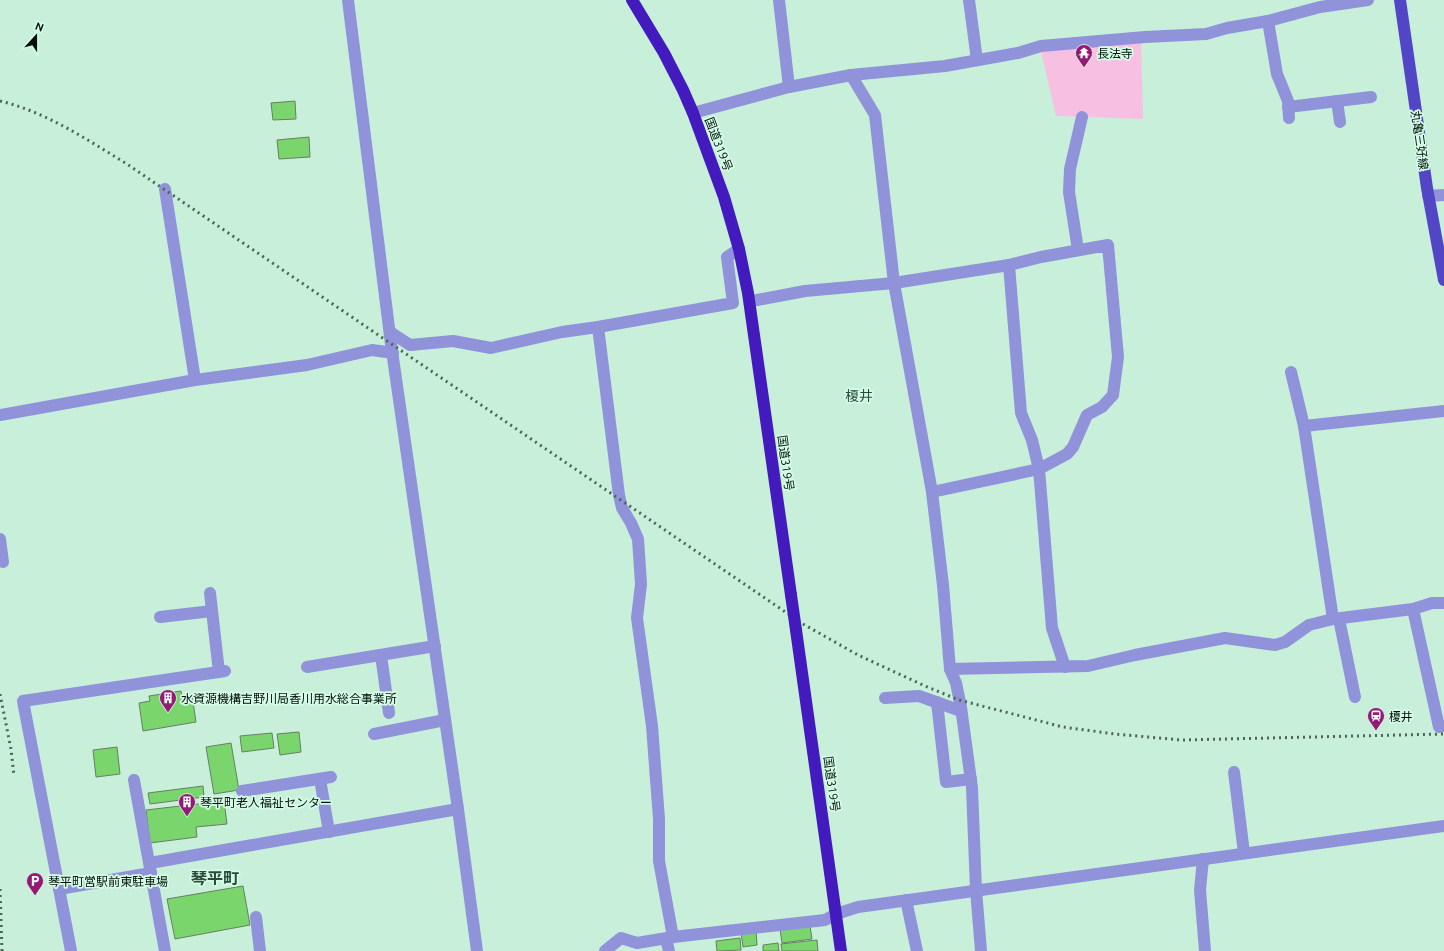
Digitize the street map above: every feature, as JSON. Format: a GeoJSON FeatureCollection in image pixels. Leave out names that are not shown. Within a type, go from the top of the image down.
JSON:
{"type":"FeatureCollection","features":[{"type":"Feature","properties":{"kind":"highway","name":"国道319号"},"geometry":{"type":"LineString","coordinates":[[632,0],[664,53],[693,113],[724,197],[739,249],[748,293],[841,951]]}},
{"type":"Feature","properties":{"kind":"main road","name":"丸亀三好線"},"geometry":{"type":"LineString","coordinates":[[1400,0],[1428,196],[1444,280]]}},
{"type":"Feature","properties":{"kind":"street"},"geometry":{"type":"LineString","coordinates":[[348,0],[390,332],[477,951]]}},
{"type":"Feature","properties":{"kind":"street"},"geometry":{"type":"LineString","coordinates":[[779,0],[789,87]]}},
{"type":"Feature","properties":{"kind":"street"},"geometry":{"type":"LineString","coordinates":[[969,0],[977,60]]}},
{"type":"Feature","properties":{"kind":"street"},"geometry":{"type":"LineString","coordinates":[[693,113],[789,87],[851,75],[945,66],[1018,53],[1041,46],[1145,37],[1206,34],[1227,28],[1268,21],[1320,7],[1368,0]]}},
{"type":"Feature","properties":{"kind":"street"},"geometry":{"type":"LineString","coordinates":[[1268,21],[1270,68],[1289,112],[1337,101],[1371,98]]}},
{"type":"Feature","properties":{"kind":"street"},"geometry":{"type":"LineString","coordinates":[[851,75],[875,115],[894,283],[932,492],[943,585],[950,669],[956,683],[971,778],[976,890],[981,951]]}},
{"type":"Feature","properties":{"kind":"street"},"geometry":{"type":"LineString","coordinates":[[1337,101],[1340,122]]}},
{"type":"Feature","properties":{"kind":"street"},"geometry":{"type":"LineString","coordinates":[[1078,250],[1069,192],[1070,169],[1082,117]]}},
{"type":"Feature","properties":{"kind":"street"},"geometry":{"type":"LineString","coordinates":[[165,189],[194,380]]}},
{"type":"Feature","properties":{"kind":"street"},"geometry":{"type":"LineString","coordinates":[[1428,196],[1444,195]]}},
{"type":"Feature","properties":{"kind":"street"},"geometry":{"type":"LineString","coordinates":[[757,300],[805,291],[894,283],[1009,265],[1108,244],[1118,357],[1113,395],[1102,407],[1087,416],[1074,447],[1067,454],[1039,469],[932,492]]}},
{"type":"Feature","properties":{"kind":"street"},"geometry":{"type":"LineString","coordinates":[[390,332],[410,345],[453,341],[491,348],[562,332],[733,304],[727,257],[739,249]]}},
{"type":"Feature","properties":{"kind":"street"},"geometry":{"type":"LineString","coordinates":[[1009,265],[1021,413],[1032,440],[1039,469],[1052,628],[1065,667]]}},
{"type":"Feature","properties":{"kind":"street"},"geometry":{"type":"LineString","coordinates":[[598,327],[619,495],[622,508],[638,539],[641,584],[637,618],[652,726],[659,819],[659,861],[670,938],[669,951]]}},
{"type":"Feature","properties":{"kind":"street"},"geometry":{"type":"LineString","coordinates":[[0,415],[194,380],[307,365],[372,350],[393,353]]}},
{"type":"Feature","properties":{"kind":"street"},"geometry":{"type":"LineString","coordinates":[[1291,372],[1304,426],[1336,619],[1355,698]]}},
{"type":"Feature","properties":{"kind":"street"},"geometry":{"type":"LineString","coordinates":[[1304,426],[1444,411]]}},
{"type":"Feature","properties":{"kind":"street"},"geometry":{"type":"LineString","coordinates":[[0,539],[3,562]]}},
{"type":"Feature","properties":{"kind":"street"},"geometry":{"type":"LineString","coordinates":[[71,951],[23,701],[222,671],[210,593]]}},
{"type":"Feature","properties":{"kind":"street"},"geometry":{"type":"LineString","coordinates":[[950,669],[1088,666],[1135,655],[1225,638],[1275,644],[1285,642],[1309,625],[1336,619],[1413,609],[1432,603],[1444,603]]}},
{"type":"Feature","properties":{"kind":"street"},"geometry":{"type":"LineString","coordinates":[[1413,609],[1424,663],[1442,727]]}},
{"type":"Feature","properties":{"kind":"street"},"geometry":{"type":"LineString","coordinates":[[160,617],[212,611]]}},
{"type":"Feature","properties":{"kind":"street"},"geometry":{"type":"LineString","coordinates":[[307,667],[435,646]]}},
{"type":"Feature","properties":{"kind":"street"},"geometry":{"type":"LineString","coordinates":[[381,655],[389,713]]}},
{"type":"Feature","properties":{"kind":"street"},"geometry":{"type":"LineString","coordinates":[[885,698],[920,696],[961,711]]}},
{"type":"Feature","properties":{"kind":"street"},"geometry":{"type":"LineString","coordinates":[[937,702],[946,782],[971,778]]}},
{"type":"Feature","properties":{"kind":"street"},"geometry":{"type":"LineString","coordinates":[[374,734],[445,720]]}},
{"type":"Feature","properties":{"kind":"street"},"geometry":{"type":"LineString","coordinates":[[1234,772],[1244,853]]}},
{"type":"Feature","properties":{"kind":"street"},"geometry":{"type":"LineString","coordinates":[[242,792],[325,778],[329,832]]}},
{"type":"Feature","properties":{"kind":"street"},"geometry":{"type":"LineString","coordinates":[[134,780],[165,951]]}},
{"type":"Feature","properties":{"kind":"street"},"geometry":{"type":"LineString","coordinates":[[59,889],[150,868],[329,832],[458,809]]}},
{"type":"Feature","properties":{"kind":"street"},"geometry":{"type":"LineString","coordinates":[[605,951],[621,938],[637,944],[670,938],[825,920],[836,914],[858,907],[1444,826]]}},
{"type":"Feature","properties":{"kind":"street"},"geometry":{"type":"LineString","coordinates":[[1203,859],[1200,890],[1205,951]]}},
{"type":"Feature","properties":{"kind":"street"},"geometry":{"type":"LineString","coordinates":[[906,900],[917,951]]}},
{"type":"Feature","properties":{"kind":"street"},"geometry":{"type":"LineString","coordinates":[[256,916],[260,951]]}},
{"type":"Feature","properties":{"kind":"shaded area"},"geometry":{"type":"Polygon","coordinates":[[[1141,42],[1143,119],[1056,116],[1041,51],[1141,42]]]}},
{"type":"Feature","properties":{"kind":"building"},"geometry":{"type":"Polygon","coordinates":[[[295,101],[296,119],[273,120],[271,103],[295,101]]]}},
{"type":"Feature","properties":{"kind":"building"},"geometry":{"type":"Polygon","coordinates":[[[309,137],[310,157],[279,159],[277,140],[309,137]]]}},
{"type":"Feature","properties":{"kind":"building","name":"水資源機構吉野川局香川用水総合事業所"},"geometry":{"type":"Polygon","coordinates":[[[181,691],[182,697],[192,695],[196,722],[143,731],[139,703],[150,701],[149,696],[181,691]]]}},
{"type":"Feature","properties":{"kind":"building"},"geometry":{"type":"Polygon","coordinates":[[[299,732],[301,752],[280,755],[277,734],[299,732]]]}},
{"type":"Feature","properties":{"kind":"building"},"geometry":{"type":"Polygon","coordinates":[[[272,733],[274,748],[242,752],[240,736],[272,733]]]}},
{"type":"Feature","properties":{"kind":"building"},"geometry":{"type":"Polygon","coordinates":[[[231,743],[239,790],[214,794],[206,747],[231,743]]]}},
{"type":"Feature","properties":{"kind":"building"},"geometry":{"type":"Polygon","coordinates":[[[117,747],[120,774],[96,777],[93,750],[117,747]]]}},
{"type":"Feature","properties":{"kind":"building"},"geometry":{"type":"Polygon","coordinates":[[[203,786],[204,797],[150,804],[148,793],[203,786]]]}},
{"type":"Feature","properties":{"kind":"building","name":"琴平町老人福祉センター"},"geometry":{"type":"Polygon","coordinates":[[[224,801],[227,824],[196,827],[197,837],[150,843],[146,810],[224,801]]]}},
{"type":"Feature","properties":{"kind":"building"},"geometry":{"type":"Polygon","coordinates":[[[243,886],[250,925],[175,939],[167,899],[243,886]]]}},
{"type":"Feature","properties":{"kind":"building"},"geometry":{"type":"Polygon","coordinates":[[[810,926],[812,939],[782,943],[780,929],[810,926]]]}},
{"type":"Feature","properties":{"kind":"building"},"geometry":{"type":"Polygon","coordinates":[[[756,930],[757,945],[743,947],[741,932],[756,930]]]}},
{"type":"Feature","properties":{"kind":"building"},"geometry":{"type":"Polygon","coordinates":[[[740,938],[741,950],[717,951],[716,941],[740,938]]]}},
{"type":"Feature","properties":{"kind":"building"},"geometry":{"type":"Polygon","coordinates":[[[817,940],[818,951],[782,951],[781,944],[817,940]]]}},
{"type":"Feature","properties":{"kind":"building"},"geometry":{"type":"Polygon","coordinates":[[[778,943],[779,951],[763,951],[763,945],[778,943]]]}},
{"type":"Feature","properties":{"kind":"railway"},"geometry":{"type":"LineString","coordinates":[[0,101],[50,119],[127,164],[803,624],[858,655],[925,686],[959,700],[1063,727],[1115,734],[1181,740],[1444,734]]}},
{"type":"Feature","properties":{"kind":"railway"},"geometry":{"type":"LineString","coordinates":[[0,694],[11,749],[14,776]]}},
{"type":"Feature","properties":{"kind":"railway"},"geometry":{"type":"LineString","coordinates":[[0,889],[2,951]]}},
{"type":"Feature","properties":{"kind":"place","name":"長法寺"},"geometry":{"type":"Point","coordinates":[1084,68]}},
{"type":"Feature","properties":{"kind":"place","name":"水資源機構吉野川局香川用水総合事業所"},"geometry":{"type":"Point","coordinates":[168,713]}},
{"type":"Feature","properties":{"kind":"place","name":"榎井"},"geometry":{"type":"Point","coordinates":[1376,731]}},
{"type":"Feature","properties":{"kind":"place","name":"琴平町老人福祉センター"},"geometry":{"type":"Point","coordinates":[187,817]}},
{"type":"Feature","properties":{"kind":"place","name":"琴平町営駅前東駐車場"},"geometry":{"type":"Point","coordinates":[35,896]}},
{"type":"Feature","properties":{"kind":"district","name":"榎井"},"geometry":{"type":"Point","coordinates":[859,396]}},
{"type":"Feature","properties":{"kind":"district","name":"琴平町"},"geometry":{"type":"Point","coordinates":[215,878]}}]}
